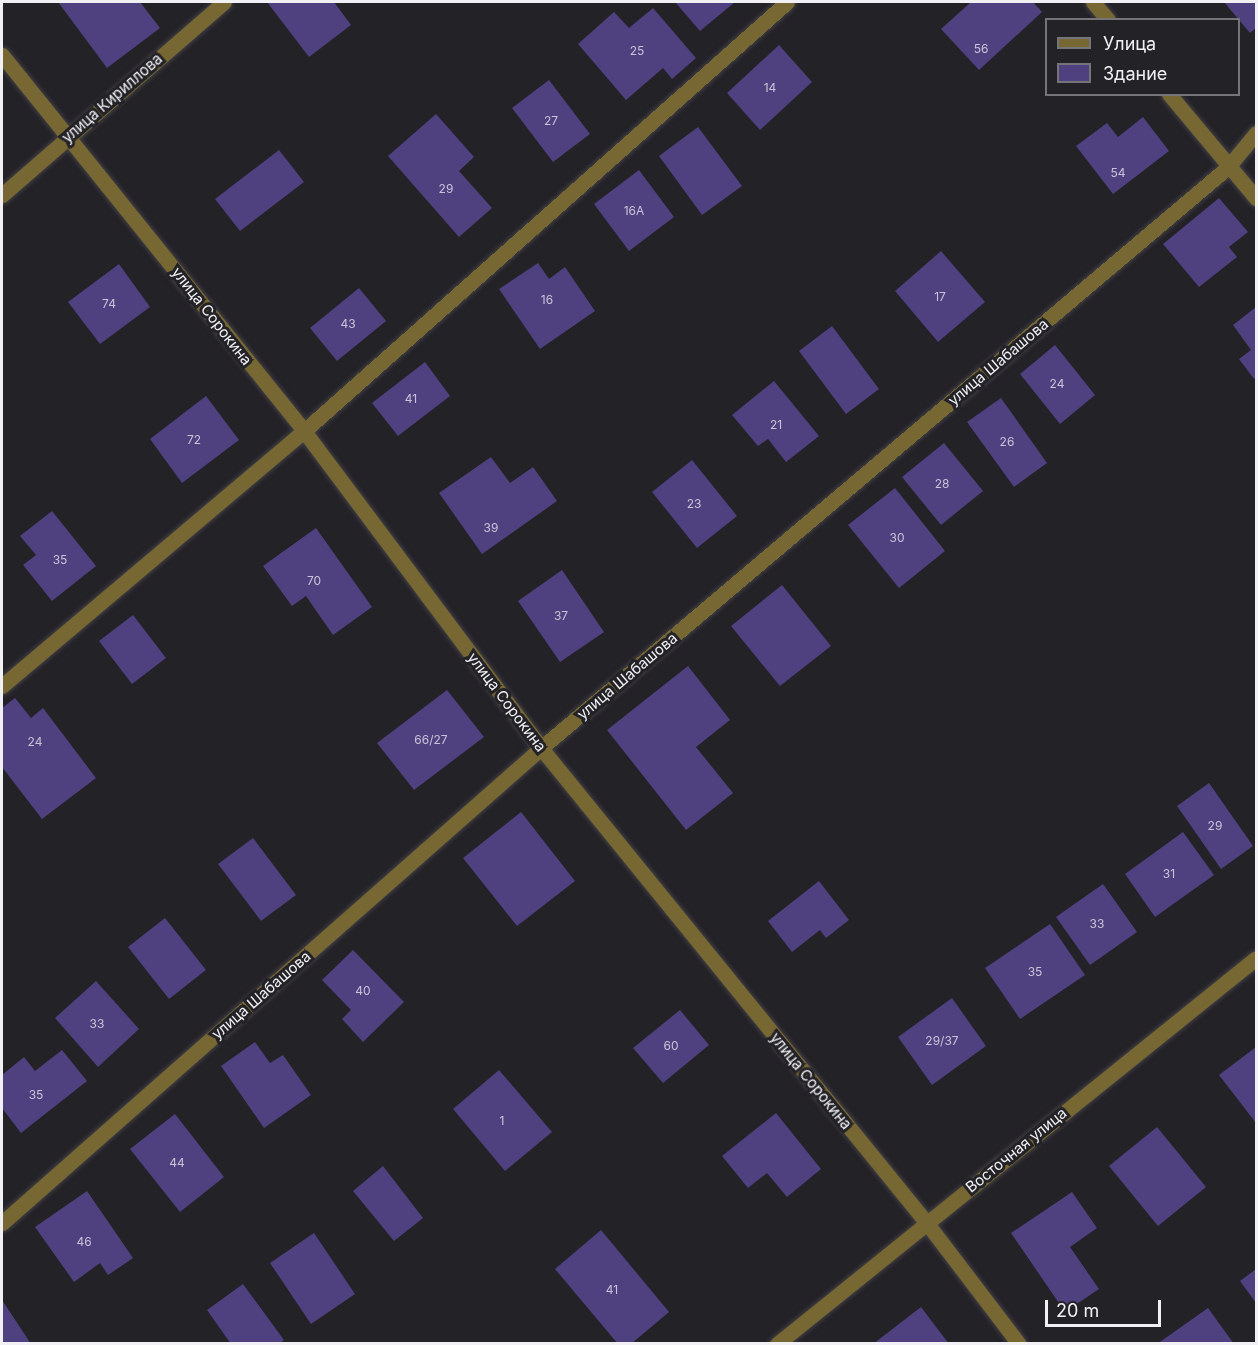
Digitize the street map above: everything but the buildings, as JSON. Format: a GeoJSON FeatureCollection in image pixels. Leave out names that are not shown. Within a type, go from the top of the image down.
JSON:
{"type":"FeatureCollection","features":[{"type":"Feature","properties":{"kind":"street","name":"улица Кириллова"},"geometry":{"type":"LineString","coordinates":[[2,195],[68,135],[224,2]]}},
{"type":"Feature","properties":{"kind":"street"},"geometry":{"type":"LineString","coordinates":[[2,686],[304,431],[787,2]]}},
{"type":"Feature","properties":{"kind":"street"},"geometry":{"type":"LineString","coordinates":[[1093,2],[1106,18]]}},
{"type":"Feature","properties":{"kind":"street","name":"улица Сорокина"},"geometry":{"type":"LineString","coordinates":[[2,55],[304,431],[541,748],[926,1222],[1019,1344]]}},
{"type":"Feature","properties":{"kind":"street"},"geometry":{"type":"LineString","coordinates":[[1171,96],[1228,167],[1257,198]]}},
{"type":"Feature","properties":{"kind":"street","name":"улица Шабашова"},"geometry":{"type":"LineString","coordinates":[[2,1223],[541,748],[1228,167],[1257,133]]}},
{"type":"Feature","properties":{"kind":"street","name":"Восточная улица"},"geometry":{"type":"LineString","coordinates":[[777,1344],[1257,958]]}}]}
